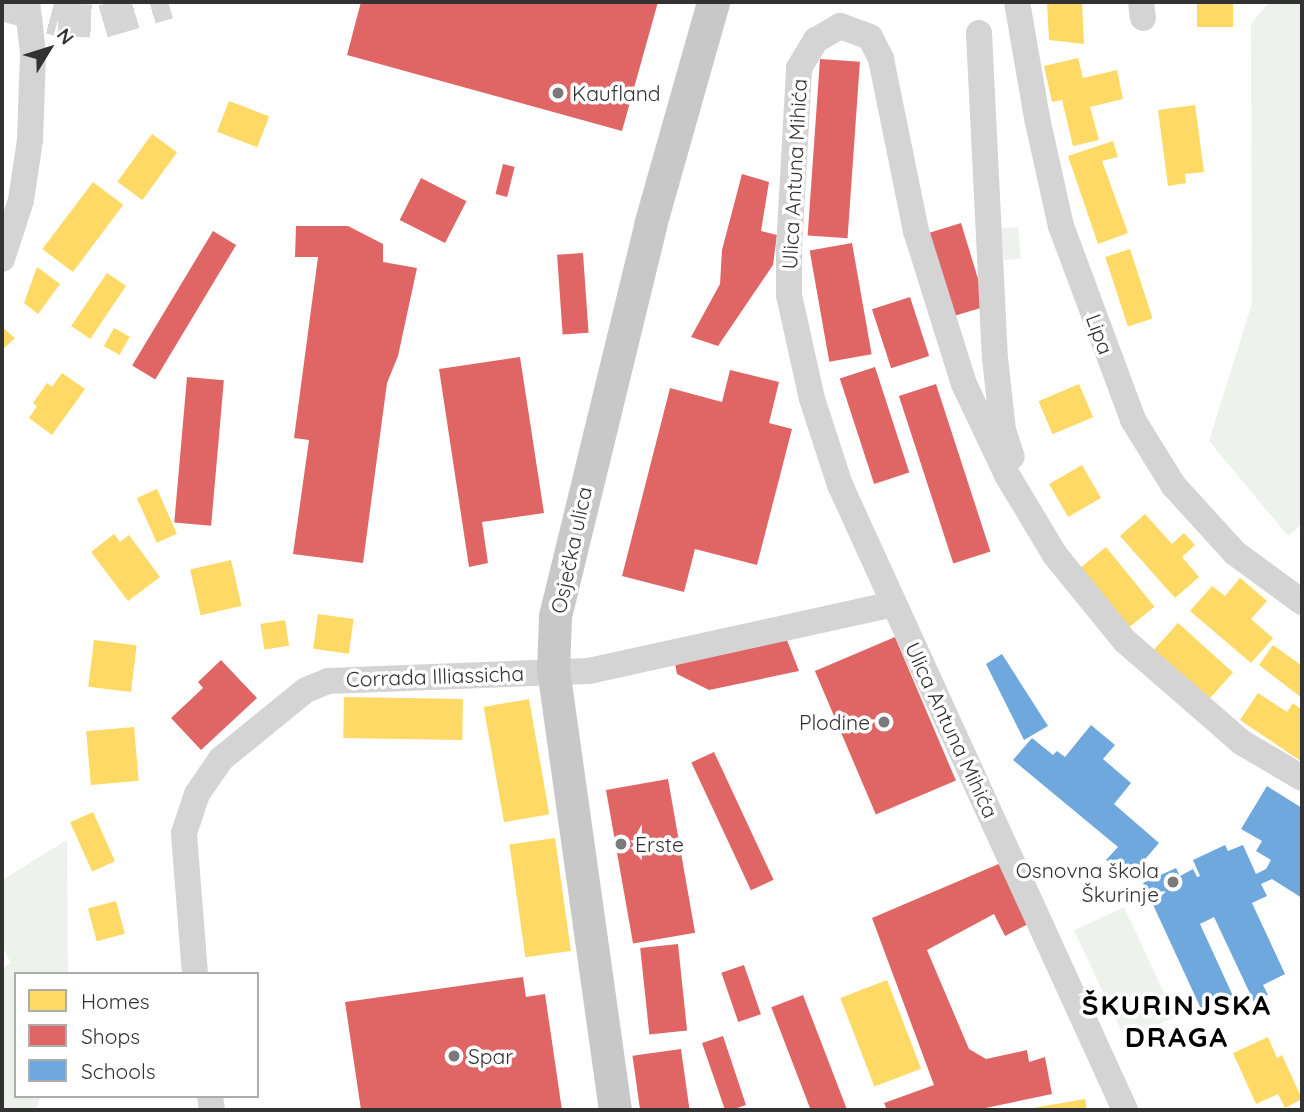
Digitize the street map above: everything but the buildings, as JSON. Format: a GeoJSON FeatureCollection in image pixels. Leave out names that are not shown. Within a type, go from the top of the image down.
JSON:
{"type":"FeatureCollection","features":[{"type":"Feature","properties":{"kind":"main road","name":"Osječka ulica"},"geometry":{"type":"LineString","coordinates":[[615,1110],[553,671],[555,616],[596,441],[713,2]]}},
{"type":"Feature","properties":{"kind":"street"},"geometry":{"type":"LineString","coordinates":[[2,259],[21,200],[30,140],[33,52],[27,2]]}},
{"type":"Feature","properties":{"kind":"street","name":"Lipa"},"geometry":{"type":"LineString","coordinates":[[1017,2],[1061,226],[1133,420],[1176,488],[1235,553],[1302,602]]}},
{"type":"Feature","properties":{"kind":"street","name":"Ulica Antuna Mihića"},"geometry":{"type":"LineString","coordinates":[[1125,1110],[840,485],[812,399],[789,295],[799,68],[816,40],[840,26],[870,37],[881,59],[905,187],[940,317],[964,384],[1007,475],[1055,555],[1125,640],[1241,742],[1302,778]]}},
{"type":"Feature","properties":{"kind":"street"},"geometry":{"type":"LineString","coordinates":[[979,33],[995,358],[1003,430],[1015,465],[1007,475]]}},
{"type":"Feature","properties":{"kind":"street","name":"Corrada Illiassicha"},"geometry":{"type":"LineString","coordinates":[[195,972],[186,898],[184,833],[197,794],[221,759],[288,701],[328,681],[589,671],[894,604]]}},
{"type":"Feature","properties":{"kind":"shaded area"},"geometry":{"type":"Polygon","coordinates":[[[1269,2],[1302,2],[1302,524],[1288,536],[1209,441],[1252,303],[1251,24],[1269,2]]]}},
{"type":"Feature","properties":{"kind":"shaded area"},"geometry":{"type":"Polygon","coordinates":[[[1018,227],[1021,259],[1004,260],[1001,228],[1018,227]]]}},
{"type":"Feature","properties":{"kind":"shaded area"},"geometry":{"type":"Polygon","coordinates":[[[67,840],[68,972],[14,972],[14,1098],[40,1098],[36,1110],[2,1110],[2,969],[11,963],[2,946],[2,880],[67,840]]]}},
{"type":"Feature","properties":{"kind":"shaded area"},"geometry":{"type":"Polygon","coordinates":[[[1124,907],[1175,1017],[1125,1040],[1074,930],[1124,907]]]}},
{"type":"Feature","properties":{"kind":"tunnel"},"geometry":{"type":"LineString","coordinates":[[2,4],[58,19],[103,21],[168,2]]}},
{"type":"Feature","properties":{"kind":"place","name":"Kaufland"},"geometry":{"type":"Point","coordinates":[558,93]}},
{"type":"Feature","properties":{"kind":"place","name":"Plodine"},"geometry":{"type":"Point","coordinates":[884,722]}},
{"type":"Feature","properties":{"kind":"place","name":"Erste"},"geometry":{"type":"Point","coordinates":[621,844]}},
{"type":"Feature","properties":{"kind":"place","name":"Osnovna škola Škurinje"},"geometry":{"type":"Point","coordinates":[1173,882]}},
{"type":"Feature","properties":{"kind":"place","name":"Spar"},"geometry":{"type":"Point","coordinates":[454,1056]}},
{"type":"Feature","properties":{"kind":"district","name":"ŠKURINJSKA DRAGA"},"geometry":{"type":"Point","coordinates":[1177,1021]}}]}
